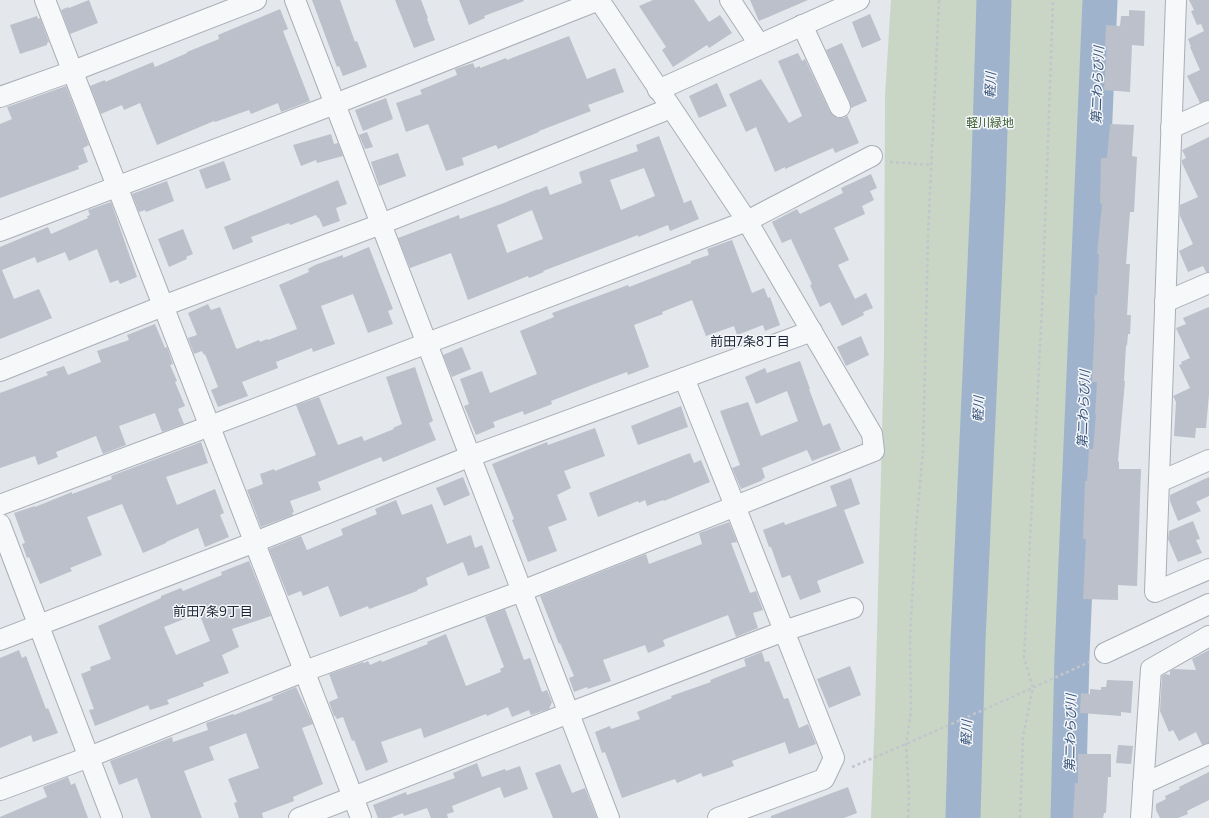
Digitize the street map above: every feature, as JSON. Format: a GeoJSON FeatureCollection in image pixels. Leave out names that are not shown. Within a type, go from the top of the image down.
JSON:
{"type":"FeatureCollection","features":[{"type":"Feature","properties":{"kind":"street"},"geometry":{"type":"LineString","coordinates":[[45,0],[361,818]]}},
{"type":"Feature","properties":{"kind":"street"},"geometry":{"type":"LineString","coordinates":[[0,97],[73,71],[256,0]]}},
{"type":"Feature","properties":{"kind":"street"},"geometry":{"type":"LineString","coordinates":[[295,0],[609,818]]}},
{"type":"Feature","properties":{"kind":"street"},"geometry":{"type":"LineString","coordinates":[[0,231],[335,104],[599,0],[747,221],[872,434],[874,451],[522,590],[305,671],[89,757],[0,790]]}},
{"type":"Feature","properties":{"kind":"street"},"geometry":{"type":"LineString","coordinates":[[730,0],[759,44]]}},
{"type":"Feature","properties":{"kind":"street"},"geometry":{"type":"LineString","coordinates":[[658,90],[859,0]]}},
{"type":"Feature","properties":{"kind":"street"},"geometry":{"type":"LineString","coordinates":[[1176,0],[1155,592],[1209,569]]}},
{"type":"Feature","properties":{"kind":"street"},"geometry":{"type":"LineString","coordinates":[[802,25],[840,107]]}},
{"type":"Feature","properties":{"kind":"street"},"geometry":{"type":"LineString","coordinates":[[0,371],[163,306],[381,224],[671,108]]}},
{"type":"Feature","properties":{"kind":"street"},"geometry":{"type":"LineString","coordinates":[[1171,128],[1209,111]]}},
{"type":"Feature","properties":{"kind":"street"},"geometry":{"type":"LineString","coordinates":[[0,505],[747,221],[869,158]]}},
{"type":"Feature","properties":{"kind":"street"},"geometry":{"type":"LineString","coordinates":[[1165,302],[1209,282]]}},
{"type":"Feature","properties":{"kind":"street"},"geometry":{"type":"LineString","coordinates":[[0,640],[255,542],[471,456],[812,331]]}},
{"type":"Feature","properties":{"kind":"street"},"geometry":{"type":"LineString","coordinates":[[684,378],[834,758],[824,779],[718,818]]}},
{"type":"Feature","properties":{"kind":"street"},"geometry":{"type":"LineString","coordinates":[[1159,482],[1209,460]]}},
{"type":"Feature","properties":{"kind":"street"},"geometry":{"type":"LineString","coordinates":[[0,524],[112,818]]}},
{"type":"Feature","properties":{"kind":"street"},"geometry":{"type":"LineString","coordinates":[[1098,657],[1209,604]]}},
{"type":"Feature","properties":{"kind":"street"},"geometry":{"type":"LineString","coordinates":[[299,818],[784,631],[853,608]]}},
{"type":"Feature","properties":{"kind":"street"},"geometry":{"type":"LineString","coordinates":[[1141,818],[1151,669],[1209,636]]}},
{"type":"Feature","properties":{"kind":"street"},"geometry":{"type":"LineString","coordinates":[[1143,784],[1209,754]]}},
{"type":"Feature","properties":{"kind":"path"},"geometry":{"type":"LineString","coordinates":[[908,818],[909,795],[906,744],[911,712],[910,639],[916,528],[923,451],[928,252],[939,0]]}},
{"type":"Feature","properties":{"kind":"path"},"geometry":{"type":"LineString","coordinates":[[1020,818],[1023,736],[1034,688],[1024,658],[1042,308],[1053,0]]}},
{"type":"Feature","properties":{"kind":"path"},"geometry":{"type":"LineString","coordinates":[[869,158],[932,165]]}},
{"type":"Feature","properties":{"kind":"path"},"geometry":{"type":"LineString","coordinates":[[851,767],[915,741],[1023,693],[1098,657]]}},
{"type":"Feature","properties":{"kind":"green space","name":"軽川緑地"},"geometry":{"type":"Polygon","coordinates":[[[891,0],[1094,0],[1094,126],[1071,517],[1061,818],[871,818],[884,354],[885,95],[891,0]]]}},
{"type":"Feature","properties":{"kind":"building"},"geometry":{"type":"Polygon","coordinates":[[[89,0],[98,23],[70,34],[61,10],[89,0]]]}},
{"type":"Feature","properties":{"kind":"building"},"geometry":{"type":"Polygon","coordinates":[[[312,0],[340,0],[355,42],[357,41],[367,67],[343,76],[339,66],[337,67],[312,0]]]}},
{"type":"Feature","properties":{"kind":"building"},"geometry":{"type":"Polygon","coordinates":[[[395,0],[421,0],[435,40],[414,48],[395,0]]]}},
{"type":"Feature","properties":{"kind":"building"},"geometry":{"type":"Polygon","coordinates":[[[459,0],[524,1],[484,16],[485,18],[469,25],[459,0]]]}},
{"type":"Feature","properties":{"kind":"building"},"geometry":{"type":"Polygon","coordinates":[[[653,0],[694,0],[709,22],[720,15],[732,33],[709,48],[707,45],[673,67],[662,50],[666,47],[639,6],[653,0]]]}},
{"type":"Feature","properties":{"kind":"building"},"geometry":{"type":"Polygon","coordinates":[[[750,0],[808,0],[759,21],[750,0]]]}},
{"type":"Feature","properties":{"kind":"building"},"geometry":{"type":"Polygon","coordinates":[[[1189,0],[1209,0],[1209,100],[1200,103],[1187,76],[1200,70],[1188,39],[1204,31],[1201,24],[1197,25],[1191,11],[1194,10],[1189,0]]]}},
{"type":"Feature","properties":{"kind":"building"},"geometry":{"type":"Polygon","coordinates":[[[280,9],[288,29],[283,31],[310,101],[281,112],[278,103],[251,114],[249,110],[215,122],[214,121],[157,145],[140,103],[124,110],[122,105],[101,114],[90,86],[105,80],[105,82],[153,62],[155,67],[219,39],[218,35],[280,9]]]}},
{"type":"Feature","properties":{"kind":"building"},"geometry":{"type":"Polygon","coordinates":[[[1129,10],[1145,11],[1144,46],[1132,45],[1130,92],[1104,90],[1107,46],[1105,46],[1106,25],[1120,26],[1121,16],[1129,16],[1129,10]]]}},
{"type":"Feature","properties":{"kind":"building"},"geometry":{"type":"Polygon","coordinates":[[[870,14],[881,40],[862,48],[852,22],[870,14]]]}},
{"type":"Feature","properties":{"kind":"building"},"geometry":{"type":"Polygon","coordinates":[[[37,16],[38,19],[40,18],[49,42],[47,45],[20,54],[10,25],[37,16]]]}},
{"type":"Feature","properties":{"kind":"building"},"geometry":{"type":"Polygon","coordinates":[[[569,36],[587,79],[615,68],[624,92],[588,105],[591,111],[498,149],[496,145],[462,158],[464,165],[446,171],[428,124],[406,132],[396,103],[422,94],[420,90],[457,75],[455,69],[473,63],[475,68],[480,66],[480,68],[506,58],[507,60],[569,36]]]}},
{"type":"Feature","properties":{"kind":"building"},"geometry":{"type":"Polygon","coordinates":[[[842,43],[867,101],[851,108],[850,102],[826,50],[842,43]]]}},
{"type":"Feature","properties":{"kind":"building"},"geometry":{"type":"Polygon","coordinates":[[[798,53],[802,61],[805,59],[830,112],[833,116],[839,118],[844,118],[847,115],[859,143],[835,153],[833,148],[775,172],[756,127],[746,132],[729,94],[761,79],[789,123],[802,116],[778,61],[798,53]]]}},
{"type":"Feature","properties":{"kind":"building"},"geometry":{"type":"Polygon","coordinates":[[[717,83],[727,106],[699,118],[689,96],[717,83]]]}},
{"type":"Feature","properties":{"kind":"building"},"geometry":{"type":"Polygon","coordinates":[[[66,86],[89,145],[83,148],[88,162],[78,166],[79,169],[0,198],[0,124],[12,119],[7,107],[66,86]]]}},
{"type":"Feature","properties":{"kind":"building"},"geometry":{"type":"Polygon","coordinates":[[[386,98],[393,119],[363,131],[355,110],[386,98]]]}},
{"type":"Feature","properties":{"kind":"building"},"geometry":{"type":"Polygon","coordinates":[[[1110,124],[1134,125],[1132,156],[1137,157],[1134,212],[1130,212],[1126,264],[1130,264],[1127,315],[1131,315],[1130,334],[1128,334],[1127,346],[1126,345],[1125,381],[1118,461],[1119,469],[1141,469],[1137,586],[1118,585],[1118,600],[1083,599],[1086,539],[1083,539],[1085,481],[1087,481],[1089,449],[1093,449],[1096,414],[1097,382],[1092,382],[1095,295],[1097,295],[1099,254],[1097,254],[1102,204],[1100,203],[1101,158],[1107,158],[1110,124]]]}},
{"type":"Feature","properties":{"kind":"building"},"geometry":{"type":"Polygon","coordinates":[[[367,132],[373,147],[365,149],[359,135],[367,132]]]}},
{"type":"Feature","properties":{"kind":"building"},"geometry":{"type":"Polygon","coordinates":[[[331,134],[334,144],[338,143],[343,156],[317,163],[316,160],[301,166],[293,145],[331,134]]]}},
{"type":"Feature","properties":{"kind":"building"},"geometry":{"type":"Polygon","coordinates":[[[659,136],[684,203],[691,200],[699,219],[670,231],[668,225],[638,237],[638,235],[543,271],[544,272],[529,278],[528,276],[468,300],[451,253],[410,268],[398,238],[459,215],[460,219],[547,186],[550,195],[582,183],[579,172],[638,151],[636,145],[659,136]],[[644,168],[610,180],[621,210],[655,196],[644,168]],[[532,210],[497,225],[507,253],[543,239],[532,210]]]}},
{"type":"Feature","properties":{"kind":"building"},"geometry":{"type":"Polygon","coordinates":[[[1209,137],[1209,272],[1206,272],[1203,266],[1188,272],[1179,251],[1193,244],[1180,216],[1180,205],[1198,197],[1182,163],[1182,160],[1186,158],[1182,150],[1209,137]]]}},
{"type":"Feature","properties":{"kind":"building"},"geometry":{"type":"Polygon","coordinates":[[[398,153],[406,176],[379,186],[371,162],[398,153]]]}},
{"type":"Feature","properties":{"kind":"building"},"geometry":{"type":"Polygon","coordinates":[[[224,161],[231,180],[206,189],[199,170],[224,161]]]}},
{"type":"Feature","properties":{"kind":"building"},"geometry":{"type":"Polygon","coordinates":[[[871,174],[877,188],[870,191],[874,200],[862,206],[865,214],[834,228],[849,260],[838,265],[855,299],[866,293],[873,308],[863,312],[864,315],[842,326],[830,302],[820,307],[810,285],[812,284],[791,239],[782,243],[772,222],[797,209],[800,214],[843,193],[841,188],[871,174]]]}},
{"type":"Feature","properties":{"kind":"building"},"geometry":{"type":"Polygon","coordinates":[[[338,180],[347,204],[336,208],[340,221],[323,227],[316,215],[251,237],[253,242],[233,250],[224,227],[338,180]]]}},
{"type":"Feature","properties":{"kind":"building"},"geometry":{"type":"Polygon","coordinates":[[[167,181],[174,201],[146,212],[145,210],[139,212],[132,194],[167,181]]]}},
{"type":"Feature","properties":{"kind":"building"},"geometry":{"type":"Polygon","coordinates":[[[111,202],[137,277],[120,284],[118,280],[110,283],[97,249],[69,261],[65,252],[37,263],[35,257],[2,270],[14,299],[39,289],[52,318],[0,339],[0,247],[48,227],[51,234],[88,218],[87,216],[90,215],[88,210],[111,202]]]}},
{"type":"Feature","properties":{"kind":"building"},"geometry":{"type":"Polygon","coordinates":[[[183,229],[193,254],[186,257],[187,259],[169,267],[158,239],[183,229]]]}},
{"type":"Feature","properties":{"kind":"building"},"geometry":{"type":"Polygon","coordinates":[[[732,240],[752,293],[764,288],[768,298],[770,297],[780,325],[765,331],[763,325],[737,335],[734,326],[706,336],[692,300],[662,312],[663,314],[634,325],[649,367],[628,375],[627,372],[592,385],[551,401],[552,404],[524,415],[523,411],[493,422],[495,427],[476,435],[464,406],[469,404],[460,379],[482,371],[490,393],[537,374],[520,331],[554,317],[552,313],[628,285],[629,287],[691,263],[691,261],[709,255],[707,249],[732,240]]]}},
{"type":"Feature","properties":{"kind":"building"},"geometry":{"type":"Polygon","coordinates":[[[369,247],[393,309],[388,311],[393,324],[368,333],[353,294],[321,306],[335,344],[313,352],[312,348],[276,362],[278,368],[242,382],[248,396],[218,407],[211,390],[218,387],[205,354],[204,355],[202,351],[194,354],[188,338],[197,335],[188,313],[208,304],[211,310],[220,307],[237,349],[259,340],[260,342],[267,339],[268,340],[297,329],[279,285],[309,272],[308,269],[315,265],[343,255],[343,258],[369,247]]]}},
{"type":"Feature","properties":{"kind":"building"},"geometry":{"type":"Polygon","coordinates":[[[1209,307],[1209,394],[1206,428],[1196,428],[1195,438],[1174,436],[1176,402],[1173,396],[1190,388],[1179,365],[1182,364],[1181,362],[1190,358],[1176,328],[1186,324],[1183,318],[1209,307]]]}},
{"type":"Feature","properties":{"kind":"building"},"geometry":{"type":"Polygon","coordinates":[[[155,324],[165,348],[167,347],[173,364],[170,365],[185,406],[178,409],[184,424],[162,432],[155,413],[119,426],[126,445],[103,454],[96,436],[56,452],[58,457],[38,465],[35,456],[0,468],[0,393],[48,375],[46,372],[64,366],[68,375],[101,362],[97,351],[129,340],[127,335],[155,324]]]}},
{"type":"Feature","properties":{"kind":"building"},"geometry":{"type":"Polygon","coordinates":[[[861,336],[869,355],[846,366],[837,347],[861,336]]]}},
{"type":"Feature","properties":{"kind":"building"},"geometry":{"type":"Polygon","coordinates":[[[462,347],[471,369],[452,377],[443,355],[462,347]]]}},
{"type":"Feature","properties":{"kind":"building"},"geometry":{"type":"Polygon","coordinates":[[[800,361],[823,426],[830,423],[841,450],[812,461],[807,450],[762,468],[765,478],[762,479],[763,480],[741,489],[732,468],[740,465],[720,411],[748,402],[761,436],[798,421],[787,391],[756,404],[745,377],[765,368],[767,373],[800,361]]]}},
{"type":"Feature","properties":{"kind":"building"},"geometry":{"type":"Polygon","coordinates":[[[415,367],[433,421],[429,423],[436,440],[383,462],[381,457],[318,482],[321,490],[290,501],[294,512],[292,513],[293,515],[261,527],[247,490],[263,484],[260,474],[274,469],[275,471],[316,455],[296,405],[319,397],[338,445],[362,436],[364,441],[394,429],[393,428],[402,424],[386,377],[415,367]]]}},
{"type":"Feature","properties":{"kind":"building"},"geometry":{"type":"Polygon","coordinates":[[[681,406],[688,427],[638,445],[631,426],[681,406]]]}},
{"type":"Feature","properties":{"kind":"building"},"geometry":{"type":"Polygon","coordinates":[[[595,428],[605,456],[564,471],[571,488],[557,495],[567,520],[548,527],[557,551],[528,562],[512,520],[514,519],[492,464],[547,442],[548,445],[595,428]]]}},
{"type":"Feature","properties":{"kind":"building"},"geometry":{"type":"Polygon","coordinates":[[[201,442],[208,463],[166,477],[177,505],[215,489],[224,513],[220,515],[229,537],[205,547],[198,528],[143,553],[122,504],[87,517],[102,555],[70,568],[72,571],[40,584],[29,557],[27,558],[22,544],[25,543],[14,513],[35,507],[72,492],[72,494],[112,479],[111,476],[201,442]]]}},
{"type":"Feature","properties":{"kind":"building"},"geometry":{"type":"Polygon","coordinates":[[[690,453],[694,463],[701,460],[710,482],[664,501],[663,500],[647,506],[645,500],[639,503],[638,501],[598,517],[589,493],[690,453]]]}},
{"type":"Feature","properties":{"kind":"building"},"geometry":{"type":"Polygon","coordinates":[[[463,477],[470,495],[444,506],[436,488],[463,477]]]}},
{"type":"Feature","properties":{"kind":"building"},"geometry":{"type":"Polygon","coordinates":[[[1209,477],[1209,496],[1196,502],[1201,511],[1178,521],[1170,501],[1170,495],[1209,477]]]}},
{"type":"Feature","properties":{"kind":"building"},"geometry":{"type":"Polygon","coordinates":[[[851,478],[860,504],[844,510],[864,563],[817,581],[821,592],[800,600],[790,575],[782,578],[763,530],[784,522],[785,525],[837,506],[830,486],[851,478]]]}},
{"type":"Feature","properties":{"kind":"building"},"geometry":{"type":"Polygon","coordinates":[[[396,500],[402,515],[432,504],[447,544],[471,535],[475,548],[482,545],[490,568],[468,576],[463,562],[426,578],[428,585],[417,591],[369,609],[368,606],[340,617],[328,586],[303,596],[301,591],[288,596],[269,549],[301,536],[307,550],[343,535],[341,529],[377,514],[375,509],[396,500]]]}},
{"type":"Feature","properties":{"kind":"building"},"geometry":{"type":"Polygon","coordinates":[[[1193,521],[1200,539],[1196,540],[1202,553],[1178,562],[1168,539],[1169,531],[1193,521]]]}},
{"type":"Feature","properties":{"kind":"building"},"geometry":{"type":"Polygon","coordinates":[[[729,522],[737,542],[731,543],[750,593],[756,591],[763,610],[753,613],[758,628],[736,637],[728,615],[663,640],[665,646],[648,653],[645,645],[603,660],[611,681],[574,692],[569,678],[574,676],[560,643],[559,644],[540,596],[646,554],[649,564],[702,544],[699,533],[729,522]]]}},
{"type":"Feature","properties":{"kind":"building"},"geometry":{"type":"Polygon","coordinates":[[[249,561],[271,616],[232,629],[239,647],[222,655],[229,673],[203,683],[204,686],[167,700],[169,704],[150,710],[148,705],[95,726],[89,710],[94,709],[81,674],[91,670],[90,667],[111,659],[98,626],[161,598],[161,596],[181,588],[183,591],[222,575],[221,572],[249,561]],[[199,613],[164,627],[176,655],[210,641],[199,613]]]}},
{"type":"Feature","properties":{"kind":"building"},"geometry":{"type":"Polygon","coordinates":[[[505,609],[524,660],[530,658],[542,692],[547,690],[552,702],[549,709],[531,715],[529,710],[512,717],[508,707],[424,738],[421,728],[381,742],[388,762],[366,771],[343,717],[337,719],[334,716],[329,702],[338,698],[329,674],[363,662],[368,661],[370,665],[381,660],[382,662],[428,644],[427,642],[446,634],[466,686],[501,672],[500,669],[504,667],[485,617],[505,609]]]}},
{"type":"Feature","properties":{"kind":"building"},"geometry":{"type":"Polygon","coordinates":[[[19,650],[22,658],[26,656],[46,709],[48,708],[58,733],[33,742],[31,735],[0,748],[0,658],[19,650]]]}},
{"type":"Feature","properties":{"kind":"building"},"geometry":{"type":"Polygon","coordinates":[[[1209,650],[1209,743],[1202,745],[1196,732],[1179,741],[1173,730],[1169,732],[1160,711],[1162,676],[1165,674],[1170,675],[1170,671],[1174,669],[1196,670],[1192,659],[1209,650]]]}},
{"type":"Feature","properties":{"kind":"building"},"geometry":{"type":"Polygon","coordinates":[[[762,652],[765,662],[769,661],[784,699],[788,698],[799,728],[808,724],[816,744],[789,754],[785,742],[732,761],[734,766],[703,777],[701,773],[677,783],[675,779],[622,798],[605,752],[602,753],[595,732],[610,726],[611,729],[640,719],[637,712],[672,698],[671,696],[711,682],[710,680],[746,666],[744,659],[762,652]]]}},
{"type":"Feature","properties":{"kind":"building"},"geometry":{"type":"Polygon","coordinates":[[[850,666],[861,695],[829,708],[817,679],[850,666]]]}},
{"type":"Feature","properties":{"kind":"building"},"geometry":{"type":"Polygon","coordinates":[[[1107,680],[1133,681],[1131,713],[1121,712],[1121,716],[1080,713],[1081,693],[1090,694],[1090,689],[1101,690],[1101,687],[1106,687],[1107,680]]]}},
{"type":"Feature","properties":{"kind":"building"},"geometry":{"type":"Polygon","coordinates":[[[296,687],[313,724],[302,728],[323,784],[293,797],[294,801],[262,813],[263,818],[239,818],[234,803],[237,802],[228,779],[259,768],[246,733],[209,747],[214,760],[184,771],[202,818],[151,818],[137,778],[119,785],[110,761],[172,737],[173,742],[208,730],[206,723],[233,714],[234,715],[273,700],[272,697],[296,687]]]}},
{"type":"Feature","properties":{"kind":"building"},"geometry":{"type":"Polygon","coordinates":[[[1118,745],[1133,746],[1131,764],[1116,763],[1118,745]]]}},
{"type":"Feature","properties":{"kind":"building"},"geometry":{"type":"Polygon","coordinates":[[[1078,754],[1111,754],[1111,777],[1108,777],[1106,813],[1104,813],[1103,818],[1073,818],[1075,783],[1078,783],[1078,754]]]}},
{"type":"Feature","properties":{"kind":"building"},"geometry":{"type":"Polygon","coordinates":[[[477,763],[482,777],[505,769],[506,771],[520,766],[528,789],[504,798],[500,787],[452,806],[454,812],[447,814],[448,818],[431,818],[427,808],[404,816],[403,813],[390,818],[378,818],[373,805],[406,792],[407,795],[455,778],[453,773],[477,763]]]}},
{"type":"Feature","properties":{"kind":"building"},"geometry":{"type":"Polygon","coordinates":[[[560,764],[572,793],[585,788],[597,818],[553,818],[535,773],[560,764]]]}},
{"type":"Feature","properties":{"kind":"building"},"geometry":{"type":"Polygon","coordinates":[[[1209,772],[1209,800],[1187,811],[1188,814],[1178,818],[1160,818],[1156,810],[1156,804],[1166,799],[1165,796],[1180,789],[1179,787],[1209,772]]]}},
{"type":"Feature","properties":{"kind":"building"},"geometry":{"type":"Polygon","coordinates":[[[68,777],[71,785],[75,783],[88,818],[0,818],[47,797],[43,787],[68,777]]]}},
{"type":"Feature","properties":{"kind":"building"},"geometry":{"type":"Polygon","coordinates":[[[848,787],[857,813],[844,818],[771,818],[771,816],[848,787]]]}},
{"type":"Feature","properties":{"kind":"waterway","name":"軽川"},"geometry":{"type":"LineString","coordinates":[[963,818],[968,641],[988,196],[994,0]]}},
{"type":"Feature","properties":{"kind":"waterway","name":"第二わらび川"},"geometry":{"type":"LineString","coordinates":[[1068,818],[1072,656],[1100,0]]}},
{"type":"Feature","properties":{"kind":"district","name":"前田7条8丁目"},"geometry":{"type":"Point","coordinates":[750,341]}},
{"type":"Feature","properties":{"kind":"district","name":"前田7条9丁目"},"geometry":{"type":"Point","coordinates":[213,611]}}]}
